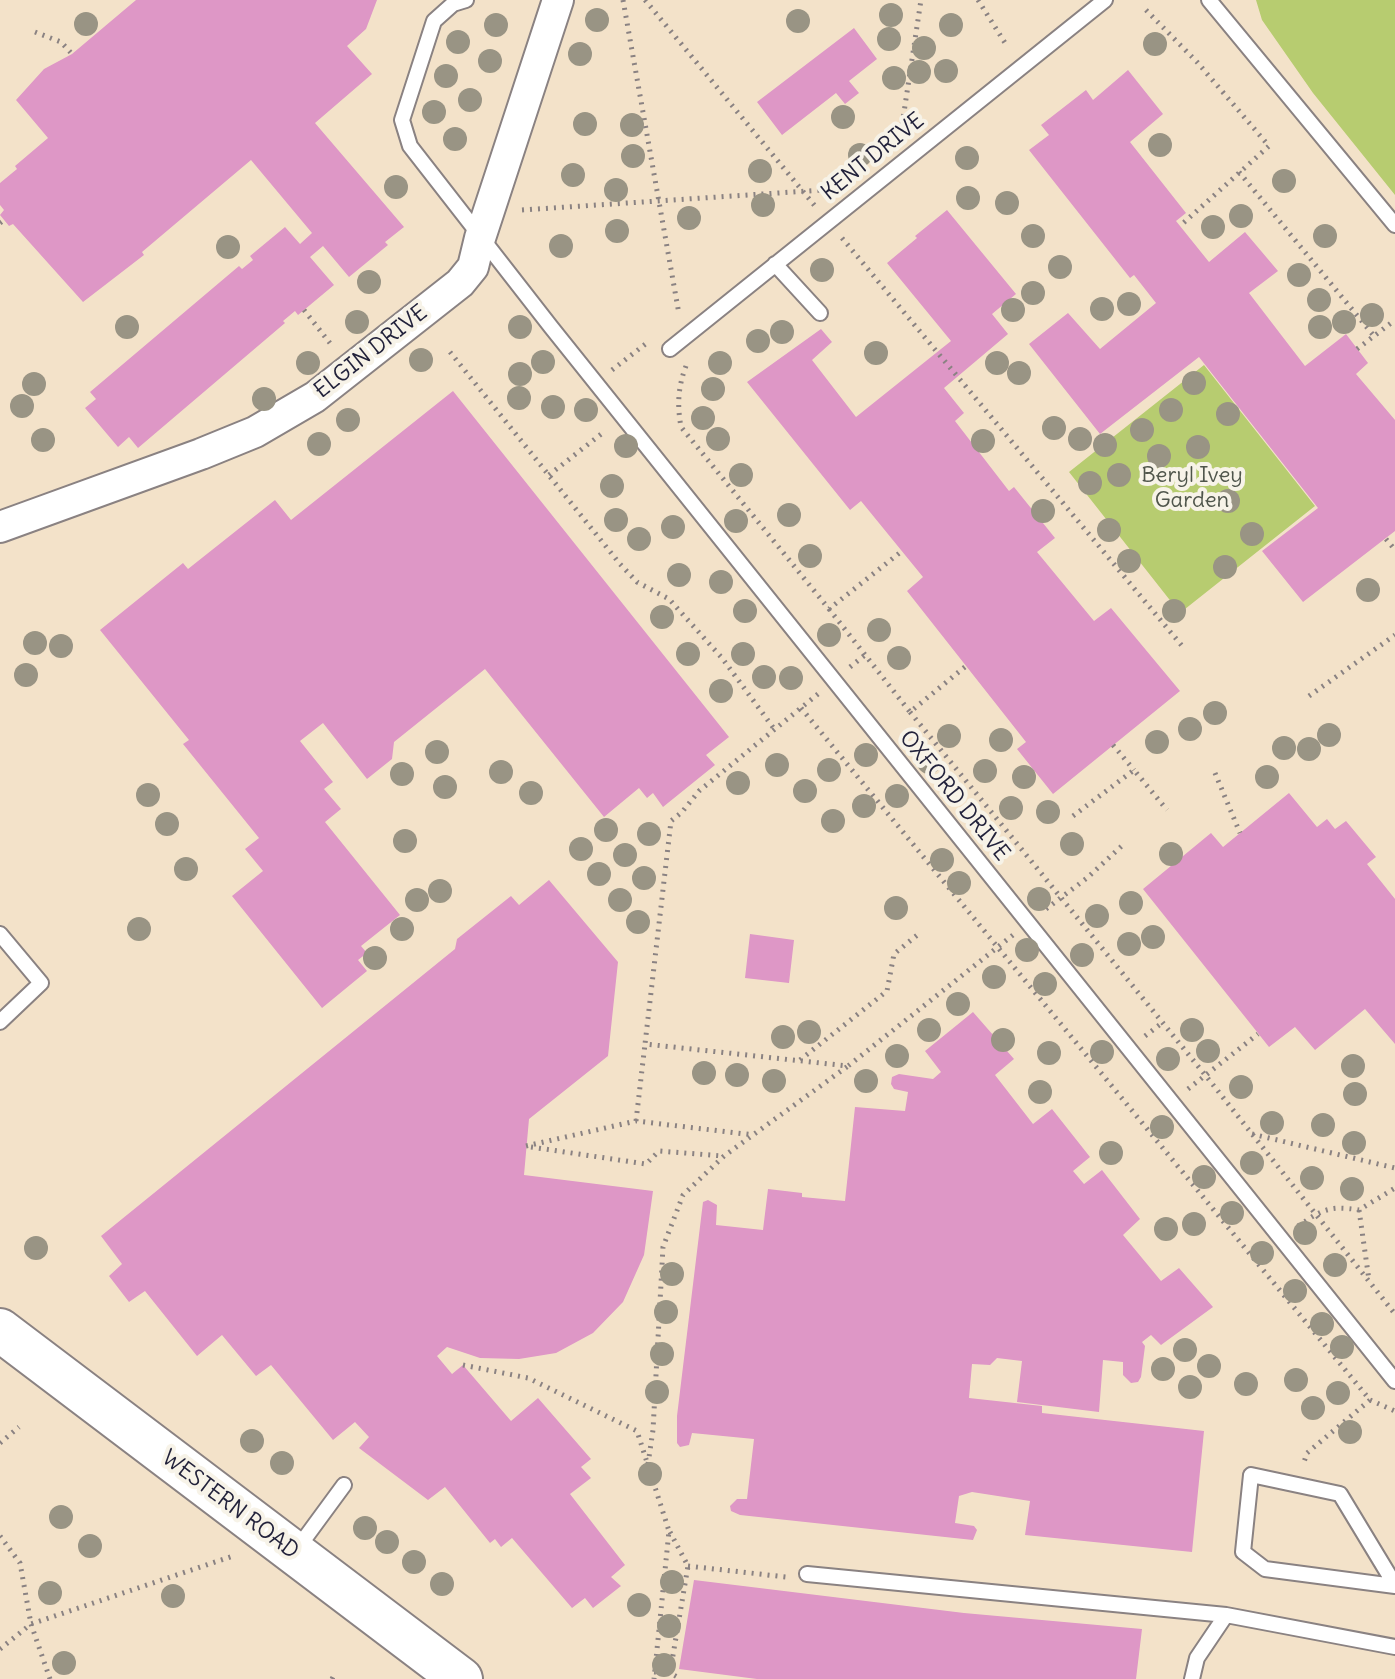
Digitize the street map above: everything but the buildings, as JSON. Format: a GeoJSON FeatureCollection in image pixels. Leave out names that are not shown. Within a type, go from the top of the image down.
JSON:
{"type":"FeatureCollection","features":[{"type":"Feature","properties":{"kind":"main road","name":"WESTERN ROAD"},"geometry":{"type":"LineString","coordinates":[[0,1330],[461,1679]]}},
{"type":"Feature","properties":{"kind":"street","name":"ELGIN DRIVE"},"geometry":{"type":"LineString","coordinates":[[0,527],[255,432],[315,397],[460,283],[473,267],[558,0]]}},
{"type":"Feature","properties":{"kind":"lane","name":"OXFORD DRIVE"},"geometry":{"type":"LineString","coordinates":[[466,0],[453,4],[434,21],[402,120],[410,146],[480,238],[1395,1381]]}},
{"type":"Feature","properties":{"kind":"lane","name":"KENT DRIVE"},"geometry":{"type":"LineString","coordinates":[[670,349],[1105,0]]}},
{"type":"Feature","properties":{"kind":"lane"},"geometry":{"type":"LineString","coordinates":[[1209,0],[1395,225]]}},
{"type":"Feature","properties":{"kind":"lane"},"geometry":{"type":"LineString","coordinates":[[775,264],[820,313]]}},
{"type":"Feature","properties":{"kind":"lane"},"geometry":{"type":"LineString","coordinates":[[0,934],[41,983],[0,1022]]}},
{"type":"Feature","properties":{"kind":"lane"},"geometry":{"type":"LineString","coordinates":[[1251,1475],[1340,1494],[1395,1586],[1265,1569],[1243,1552],[1251,1475]]}},
{"type":"Feature","properties":{"kind":"lane"},"geometry":{"type":"LineString","coordinates":[[287,1547],[344,1485]]}},
{"type":"Feature","properties":{"kind":"lane"},"geometry":{"type":"LineString","coordinates":[[807,1574],[1226,1615],[1395,1647]]}},
{"type":"Feature","properties":{"kind":"lane"},"geometry":{"type":"LineString","coordinates":[[1192,1679],[1197,1658],[1226,1615]]}},
{"type":"Feature","properties":{"kind":"path"},"geometry":{"type":"LineString","coordinates":[[623,0],[680,317]]}},
{"type":"Feature","properties":{"kind":"path"},"geometry":{"type":"LineString","coordinates":[[645,0],[1183,647]]}},
{"type":"Feature","properties":{"kind":"path"},"geometry":{"type":"LineString","coordinates":[[901,132],[921,0]]}},
{"type":"Feature","properties":{"kind":"path"},"geometry":{"type":"LineString","coordinates":[[978,0],[1007,46]]}},
{"type":"Feature","properties":{"kind":"path"},"geometry":{"type":"LineString","coordinates":[[1146,10],[1197,62],[1269,146],[1180,226]]}},
{"type":"Feature","properties":{"kind":"path"},"geometry":{"type":"LineString","coordinates":[[35,32],[61,42],[72,54]]}},
{"type":"Feature","properties":{"kind":"path"},"geometry":{"type":"LineString","coordinates":[[1239,172],[1374,336]]}},
{"type":"Feature","properties":{"kind":"path"},"geometry":{"type":"LineString","coordinates":[[509,211],[823,190]]}},
{"type":"Feature","properties":{"kind":"path"},"geometry":{"type":"LineString","coordinates":[[832,247],[842,238]]}},
{"type":"Feature","properties":{"kind":"path"},"geometry":{"type":"LineString","coordinates":[[304,310],[350,369]]}},
{"type":"Feature","properties":{"kind":"path"},"geometry":{"type":"LineString","coordinates":[[1357,349],[1395,320]]}},
{"type":"Feature","properties":{"kind":"path"},"geometry":{"type":"LineString","coordinates":[[450,352],[637,582],[669,599],[722,658],[775,730]]}},
{"type":"Feature","properties":{"kind":"path"},"geometry":{"type":"LineString","coordinates":[[689,359],[677,407],[681,427],[1395,1314]]}},
{"type":"Feature","properties":{"kind":"path"},"geometry":{"type":"LineString","coordinates":[[673,378],[681,382]]}},
{"type":"Feature","properties":{"kind":"path"},"geometry":{"type":"LineString","coordinates":[[549,475],[615,423]]}},
{"type":"Feature","properties":{"kind":"path"},"geometry":{"type":"LineString","coordinates":[[1386,539],[1395,550]]}},
{"type":"Feature","properties":{"kind":"path"},"geometry":{"type":"LineString","coordinates":[[829,609],[902,551]]}},
{"type":"Feature","properties":{"kind":"path"},"geometry":{"type":"LineString","coordinates":[[1309,696],[1395,635]]}},
{"type":"Feature","properties":{"kind":"path"},"geometry":{"type":"LineString","coordinates":[[910,712],[966,666]]}},
{"type":"Feature","properties":{"kind":"path"},"geometry":{"type":"LineString","coordinates":[[636,1121],[671,821],[699,791],[822,690]]}},
{"type":"Feature","properties":{"kind":"path"},"geometry":{"type":"LineString","coordinates":[[801,708],[1370,1400],[1395,1411]]}},
{"type":"Feature","properties":{"kind":"path"},"geometry":{"type":"LineString","coordinates":[[1113,745],[1167,810]]}},
{"type":"Feature","properties":{"kind":"path"},"geometry":{"type":"LineString","coordinates":[[1073,816],[1134,770]]}},
{"type":"Feature","properties":{"kind":"path"},"geometry":{"type":"LineString","coordinates":[[1215,773],[1240,833]]}},
{"type":"Feature","properties":{"kind":"path"},"geometry":{"type":"LineString","coordinates":[[648,1464],[653,1430],[663,1247],[683,1195],[724,1156],[848,1066],[1087,878],[1125,843]]}},
{"type":"Feature","properties":{"kind":"path"},"geometry":{"type":"LineString","coordinates":[[799,1061],[887,991],[894,954],[921,932]]}},
{"type":"Feature","properties":{"kind":"path"},"geometry":{"type":"LineString","coordinates":[[1171,1102],[1258,1034]]}},
{"type":"Feature","properties":{"kind":"path"},"geometry":{"type":"LineString","coordinates":[[645,1044],[848,1066]]}},
{"type":"Feature","properties":{"kind":"path"},"geometry":{"type":"LineString","coordinates":[[724,1156],[659,1151],[646,1164],[526,1146],[636,1121],[755,1135]]}},
{"type":"Feature","properties":{"kind":"path"},"geometry":{"type":"LineString","coordinates":[[1251,1133],[1395,1168]]}},
{"type":"Feature","properties":{"kind":"path"},"geometry":{"type":"LineString","coordinates":[[1283,1241],[1325,1209],[1359,1210],[1395,1188]]}},
{"type":"Feature","properties":{"kind":"path"},"geometry":{"type":"LineString","coordinates":[[1359,1210],[1369,1281]]}},
{"type":"Feature","properties":{"kind":"path"},"geometry":{"type":"LineString","coordinates":[[463,1365],[528,1378],[637,1431],[669,1531],[688,1566],[670,1673]]}},
{"type":"Feature","properties":{"kind":"path"},"geometry":{"type":"LineString","coordinates":[[1296,1484],[1307,1453],[1370,1400]]}},
{"type":"Feature","properties":{"kind":"path"},"geometry":{"type":"LineString","coordinates":[[0,1443],[19,1427]]}},
{"type":"Feature","properties":{"kind":"path"},"geometry":{"type":"LineString","coordinates":[[669,1531],[654,1676],[670,1673],[681,1679]]}},
{"type":"Feature","properties":{"kind":"path"},"geometry":{"type":"LineString","coordinates":[[0,1536],[20,1563],[31,1624],[50,1679]]}},
{"type":"Feature","properties":{"kind":"path"},"geometry":{"type":"LineString","coordinates":[[0,1649],[31,1624],[287,1547]]}},
{"type":"Feature","properties":{"kind":"green space"},"geometry":{"type":"Polygon","coordinates":[[[1256,0],[1395,0],[1395,195],[1313,93],[1262,20],[1256,0]]]}},
{"type":"Feature","properties":{"kind":"green space","name":"Beryl Ivey Garden"},"geometry":{"type":"Polygon","coordinates":[[[1204,365],[1315,506],[1180,613],[1069,472],[1204,365]]]}}]}
